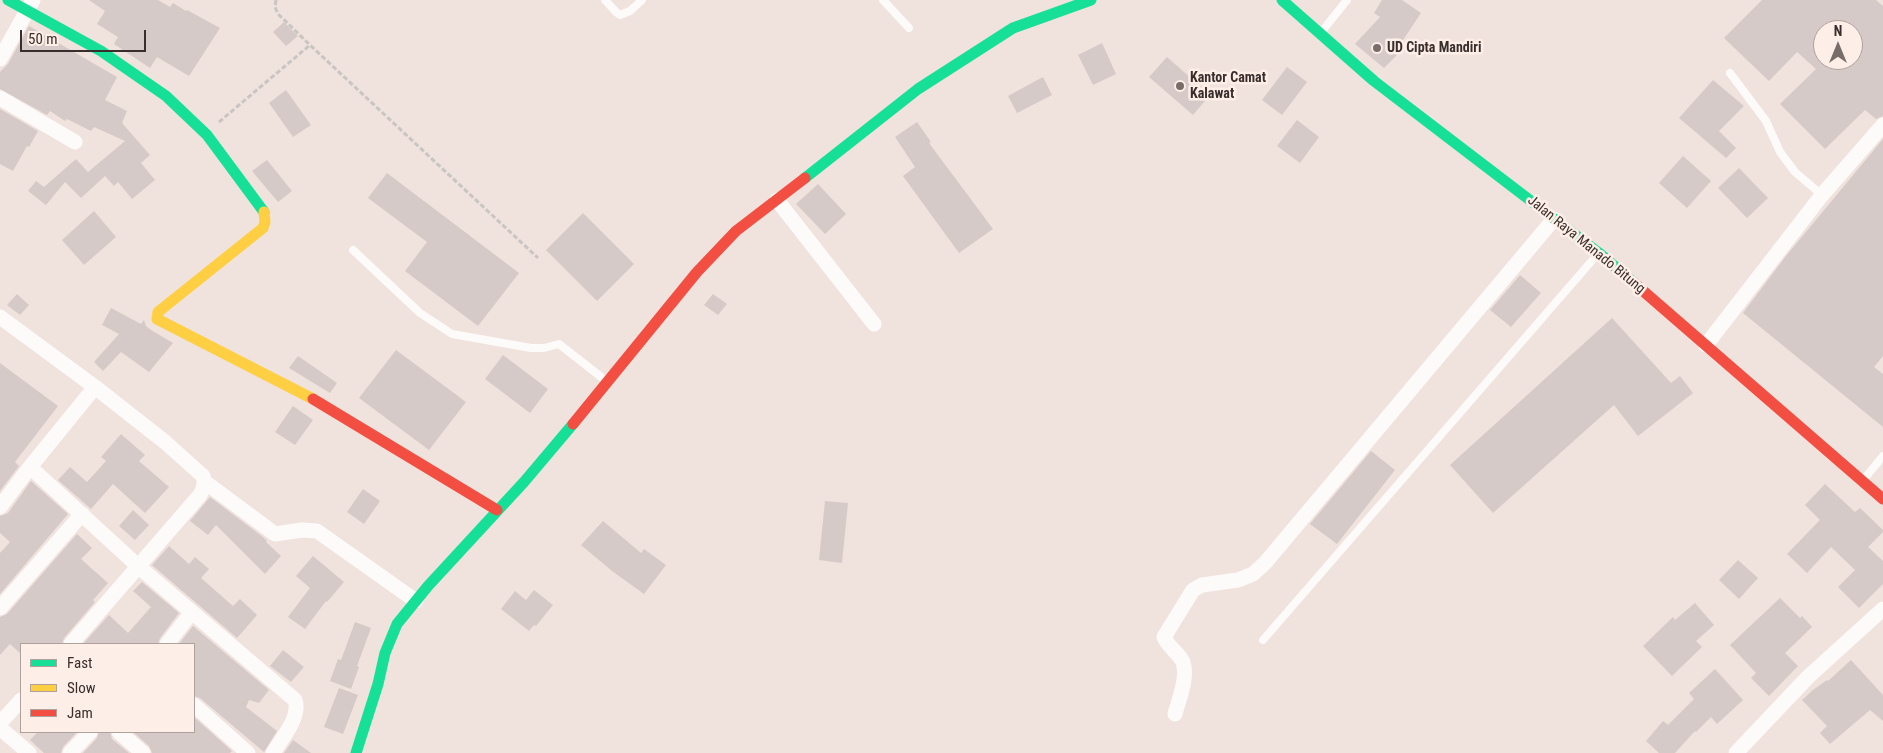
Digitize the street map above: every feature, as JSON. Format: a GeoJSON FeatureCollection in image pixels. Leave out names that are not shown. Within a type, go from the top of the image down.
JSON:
{"type":"FeatureCollection","features":[{"type":"Feature","properties":{"kind":"main road"},"geometry":{"type":"LineString","coordinates":[[8,0],[30,5],[157,88],[186,113],[205,134],[264,211],[265,222],[263,228],[158,312],[157,319],[300,390],[498,510]]}},
{"type":"Feature","properties":{"kind":"main road"},"geometry":{"type":"LineString","coordinates":[[356,753],[378,684],[384,653],[397,624],[568,431],[697,272],[736,232],[918,89],[1013,28],[1091,0]]}},
{"type":"Feature","properties":{"kind":"main road","name":"Jalan Raya Manado Bitung"},"geometry":{"type":"LineString","coordinates":[[1282,0],[1374,81],[1599,253],[1706,344],[1762,396],[1883,500]]}},
{"type":"Feature","properties":{"kind":"street"},"geometry":{"type":"LineString","coordinates":[[0,59],[30,5]]}},
{"type":"Feature","properties":{"kind":"street"},"geometry":{"type":"LineString","coordinates":[[0,98],[75,142]]}},
{"type":"Feature","properties":{"kind":"street"},"geometry":{"type":"LineString","coordinates":[[1706,344],[1822,194],[1883,125]]}},
{"type":"Feature","properties":{"kind":"street"},"geometry":{"type":"LineString","coordinates":[[776,200],[874,324]]}},
{"type":"Feature","properties":{"kind":"street"},"geometry":{"type":"LineString","coordinates":[[1175,714],[1184,678],[1183,662],[1166,644],[1164,637],[1193,590],[1202,585],[1238,580],[1253,574],[1265,563],[1554,220]]}},
{"type":"Feature","properties":{"kind":"street"},"geometry":{"type":"LineString","coordinates":[[0,317],[95,387],[171,448],[203,476],[205,482],[275,534],[302,530],[317,531],[416,601]]}},
{"type":"Feature","properties":{"kind":"street"},"geometry":{"type":"LineString","coordinates":[[0,507],[95,387]]}},
{"type":"Feature","properties":{"kind":"street"},"geometry":{"type":"LineString","coordinates":[[30,467],[139,567],[295,700],[298,706],[296,714],[273,753]]}},
{"type":"Feature","properties":{"kind":"street"},"geometry":{"type":"LineString","coordinates":[[72,643],[200,495],[205,482]]}},
{"type":"Feature","properties":{"kind":"street"},"geometry":{"type":"LineString","coordinates":[[0,608],[82,514]]}},
{"type":"Feature","properties":{"kind":"street"},"geometry":{"type":"LineString","coordinates":[[1736,753],[1808,677],[1883,608]]}},
{"type":"Feature","properties":{"kind":"street"},"geometry":{"type":"LineString","coordinates":[[167,643],[192,612]]}},
{"type":"Feature","properties":{"kind":"street"},"geometry":{"type":"LineString","coordinates":[[0,723],[20,701]]}},
{"type":"Feature","properties":{"kind":"street"},"geometry":{"type":"LineString","coordinates":[[195,706],[248,753]]}},
{"type":"Feature","properties":{"kind":"street"},"geometry":{"type":"LineString","coordinates":[[0,728],[29,753]]}},
{"type":"Feature","properties":{"kind":"street"},"geometry":{"type":"LineString","coordinates":[[70,753],[89,733]]}},
{"type":"Feature","properties":{"kind":"street"},"geometry":{"type":"LineString","coordinates":[[120,733],[143,753]]}},
{"type":"Feature","properties":{"kind":"lane"},"geometry":{"type":"LineString","coordinates":[[605,0],[620,15],[630,11],[642,0]]}},
{"type":"Feature","properties":{"kind":"lane"},"geometry":{"type":"LineString","coordinates":[[883,0],[909,28]]}},
{"type":"Feature","properties":{"kind":"lane"},"geometry":{"type":"LineString","coordinates":[[1320,34],[1347,0]]}},
{"type":"Feature","properties":{"kind":"lane"},"geometry":{"type":"LineString","coordinates":[[1730,73],[1766,121],[1780,152],[1795,172],[1822,194]]}},
{"type":"Feature","properties":{"kind":"lane"},"geometry":{"type":"LineString","coordinates":[[353,250],[420,313],[452,334],[531,348],[544,348],[559,344],[607,382]]}},
{"type":"Feature","properties":{"kind":"lane"},"geometry":{"type":"LineString","coordinates":[[1263,640],[1599,253]]}},
{"type":"Feature","properties":{"kind":"lane"},"geometry":{"type":"LineString","coordinates":[[1862,481],[1883,456]]}},
{"type":"Feature","properties":{"kind":"path"},"geometry":{"type":"LineString","coordinates":[[276,0],[275,7],[278,14],[538,258]]}},
{"type":"Feature","properties":{"kind":"path"},"geometry":{"type":"LineString","coordinates":[[205,134],[310,45]]}},
{"type":"Feature","properties":{"kind":"building"},"geometry":{"type":"Polygon","coordinates":[[[89,0],[158,0],[170,7],[173,3],[220,28],[189,76],[157,57],[150,68],[114,44],[118,37],[97,24],[105,11],[89,0]]]}},
{"type":"Feature","properties":{"kind":"building"},"geometry":{"type":"Polygon","coordinates":[[[1382,0],[1402,0],[1421,13],[1397,49],[1401,51],[1384,68],[1355,44],[1380,17],[1374,13],[1382,0]]]}},
{"type":"Feature","properties":{"kind":"building"},"geometry":{"type":"Polygon","coordinates":[[[1762,0],[1876,0],[1883,6],[1883,116],[1876,119],[1865,110],[1825,149],[1780,104],[1815,70],[1863,70],[1863,20],[1813,20],[1813,66],[1797,52],[1769,81],[1724,38],[1762,0]]]}},
{"type":"Feature","properties":{"kind":"building"},"geometry":{"type":"Polygon","coordinates":[[[284,22],[298,36],[286,46],[273,32],[284,22]]]}},
{"type":"Feature","properties":{"kind":"building"},"geometry":{"type":"Polygon","coordinates":[[[29,26],[117,77],[105,100],[127,111],[122,123],[150,155],[141,163],[155,180],[132,199],[118,182],[114,186],[105,176],[81,198],[65,182],[46,205],[28,191],[36,181],[44,187],[76,159],[88,172],[125,141],[94,127],[91,131],[67,119],[65,121],[50,111],[47,115],[0,89],[0,72],[8,64],[29,26]]]}},
{"type":"Feature","properties":{"kind":"building"},"geometry":{"type":"Polygon","coordinates":[[[1102,43],[1116,74],[1093,85],[1078,55],[1102,43]]]}},
{"type":"Feature","properties":{"kind":"building","name":"Kantor Camat Kalawat"},"geometry":{"type":"Polygon","coordinates":[[[1167,57],[1210,95],[1193,115],[1149,77],[1167,57]]]}},
{"type":"Feature","properties":{"kind":"building"},"geometry":{"type":"Polygon","coordinates":[[[1287,67],[1307,82],[1282,115],[1262,100],[1287,67]]]}},
{"type":"Feature","properties":{"kind":"building"},"geometry":{"type":"Polygon","coordinates":[[[1043,77],[1052,95],[1017,113],[1008,96],[1043,77]]]}},
{"type":"Feature","properties":{"kind":"building"},"geometry":{"type":"Polygon","coordinates":[[[1713,80],[1744,106],[1719,131],[1736,148],[1726,158],[1679,118],[1713,80]]]}},
{"type":"Feature","properties":{"kind":"building"},"geometry":{"type":"Polygon","coordinates":[[[286,90],[311,125],[293,137],[269,103],[286,90]]]}},
{"type":"Feature","properties":{"kind":"building"},"geometry":{"type":"Polygon","coordinates":[[[0,109],[38,131],[13,171],[0,164],[0,109]]]}},
{"type":"Feature","properties":{"kind":"building"},"geometry":{"type":"Polygon","coordinates":[[[1297,120],[1319,137],[1300,163],[1277,146],[1297,120]]]}},
{"type":"Feature","properties":{"kind":"building"},"geometry":{"type":"Polygon","coordinates":[[[917,122],[931,142],[929,143],[993,229],[959,253],[903,176],[915,167],[895,137],[917,122]]]}},
{"type":"Feature","properties":{"kind":"building"},"geometry":{"type":"Polygon","coordinates":[[[1883,139],[1883,356],[1874,367],[1883,374],[1883,427],[1743,313],[1786,256],[1883,139]]]}},
{"type":"Feature","properties":{"kind":"building"},"geometry":{"type":"Polygon","coordinates":[[[1683,156],[1711,181],[1687,208],[1659,183],[1683,156]]]}},
{"type":"Feature","properties":{"kind":"building"},"geometry":{"type":"Polygon","coordinates":[[[267,160],[292,191],[278,202],[252,171],[267,160]]]}},
{"type":"Feature","properties":{"kind":"building"},"geometry":{"type":"Polygon","coordinates":[[[1739,168],[1768,198],[1747,218],[1718,188],[1739,168]]]}},
{"type":"Feature","properties":{"kind":"building"},"geometry":{"type":"Polygon","coordinates":[[[387,173],[519,273],[478,326],[405,271],[427,242],[368,198],[387,173]]]}},
{"type":"Feature","properties":{"kind":"building"},"geometry":{"type":"Polygon","coordinates":[[[818,184],[846,214],[825,234],[796,204],[818,184]]]}},
{"type":"Feature","properties":{"kind":"building"},"geometry":{"type":"Polygon","coordinates":[[[94,211],[116,237],[84,265],[62,240],[94,211]]]}},
{"type":"Feature","properties":{"kind":"building"},"geometry":{"type":"Polygon","coordinates":[[[583,213],[634,264],[597,301],[546,250],[583,213]]]}},
{"type":"Feature","properties":{"kind":"building"},"geometry":{"type":"Polygon","coordinates":[[[1520,275],[1541,293],[1511,327],[1490,310],[1520,275]]]}},
{"type":"Feature","properties":{"kind":"building"},"geometry":{"type":"Polygon","coordinates":[[[17,294],[29,305],[20,315],[7,305],[17,294]]]}},
{"type":"Feature","properties":{"kind":"building"},"geometry":{"type":"Polygon","coordinates":[[[713,294],[727,304],[718,315],[704,305],[713,294]]]}},
{"type":"Feature","properties":{"kind":"building"},"geometry":{"type":"Polygon","coordinates":[[[111,308],[141,324],[144,320],[146,326],[151,330],[173,343],[149,372],[121,352],[103,371],[94,362],[119,334],[102,325],[111,308]]]}},
{"type":"Feature","properties":{"kind":"building"},"geometry":{"type":"Polygon","coordinates":[[[1612,318],[1671,383],[1680,376],[1693,393],[1638,436],[1614,405],[1493,513],[1450,465],[1612,318]]]}},
{"type":"Feature","properties":{"kind":"building"},"geometry":{"type":"Polygon","coordinates":[[[396,350],[466,402],[429,450],[359,398],[396,350]]]}},
{"type":"Feature","properties":{"kind":"building"},"geometry":{"type":"Polygon","coordinates":[[[503,355],[548,389],[530,413],[485,379],[503,355]]]}},
{"type":"Feature","properties":{"kind":"building"},"geometry":{"type":"Polygon","coordinates":[[[298,356],[337,383],[330,393],[289,368],[298,356]]]}},
{"type":"Feature","properties":{"kind":"building"},"geometry":{"type":"Polygon","coordinates":[[[0,363],[58,406],[15,462],[19,466],[0,491],[0,363]]]}},
{"type":"Feature","properties":{"kind":"building"},"geometry":{"type":"Polygon","coordinates":[[[293,406],[313,420],[295,445],[275,432],[293,406]]]}},
{"type":"Feature","properties":{"kind":"building"},"geometry":{"type":"Polygon","coordinates":[[[121,434],[145,455],[139,461],[169,487],[145,513],[113,484],[91,509],[58,480],[70,467],[87,482],[106,461],[101,457],[121,434]]]}},
{"type":"Feature","properties":{"kind":"building"},"geometry":{"type":"Polygon","coordinates":[[[1371,451],[1395,470],[1337,544],[1310,524],[1371,451]]]}},
{"type":"Feature","properties":{"kind":"building"},"geometry":{"type":"Polygon","coordinates":[[[31,481],[68,514],[0,594],[0,553],[10,542],[0,533],[0,516],[8,513],[31,481]]]}},
{"type":"Feature","properties":{"kind":"building"},"geometry":{"type":"Polygon","coordinates":[[[1825,484],[1855,512],[1860,508],[1883,530],[1868,547],[1883,561],[1883,584],[1859,608],[1838,587],[1855,570],[1831,547],[1807,573],[1787,554],[1820,520],[1805,505],[1825,484]]]}},
{"type":"Feature","properties":{"kind":"building"},"geometry":{"type":"Polygon","coordinates":[[[363,489],[380,501],[364,524],[347,512],[363,489]]]}},
{"type":"Feature","properties":{"kind":"building"},"geometry":{"type":"Polygon","coordinates":[[[210,497],[263,537],[281,556],[265,574],[216,525],[208,535],[190,521],[210,497]]]}},
{"type":"Feature","properties":{"kind":"building"},"geometry":{"type":"Polygon","coordinates":[[[825,501],[848,503],[842,563],[819,560],[825,501]]]}},
{"type":"Feature","properties":{"kind":"building"},"geometry":{"type":"Polygon","coordinates":[[[133,510],[149,525],[135,540],[119,526],[133,510]]]}},
{"type":"Feature","properties":{"kind":"building"},"geometry":{"type":"Polygon","coordinates":[[[603,521],[641,553],[644,549],[666,565],[644,594],[581,545],[603,521]]]}},
{"type":"Feature","properties":{"kind":"building"},"geometry":{"type":"Polygon","coordinates":[[[77,534],[92,548],[81,559],[108,583],[93,600],[95,602],[64,638],[62,643],[20,643],[20,653],[10,644],[0,655],[0,617],[7,614],[77,534]]]}},
{"type":"Feature","properties":{"kind":"building"},"geometry":{"type":"Polygon","coordinates":[[[169,546],[189,564],[195,557],[209,569],[201,578],[233,606],[240,599],[257,615],[237,638],[152,565],[169,546]]]}},
{"type":"Feature","properties":{"kind":"building"},"geometry":{"type":"Polygon","coordinates":[[[313,556],[344,582],[326,601],[305,629],[288,617],[310,588],[296,576],[313,556]]]}},
{"type":"Feature","properties":{"kind":"building"},"geometry":{"type":"Polygon","coordinates":[[[1738,560],[1758,578],[1739,599],[1719,580],[1738,560]]]}},
{"type":"Feature","properties":{"kind":"building"},"geometry":{"type":"Polygon","coordinates":[[[142,582],[179,613],[158,643],[84,643],[109,615],[128,633],[151,607],[133,591],[142,582]]]}},
{"type":"Feature","properties":{"kind":"building"},"geometry":{"type":"Polygon","coordinates":[[[534,590],[553,605],[536,626],[534,625],[529,631],[501,609],[515,591],[526,600],[534,590]]]}},
{"type":"Feature","properties":{"kind":"building"},"geometry":{"type":"Polygon","coordinates":[[[1780,598],[1812,627],[1785,653],[1798,666],[1769,696],[1751,678],[1756,673],[1730,645],[1780,598]]]}},
{"type":"Feature","properties":{"kind":"building"},"geometry":{"type":"Polygon","coordinates":[[[1695,603],[1714,625],[1696,641],[1702,647],[1672,676],[1643,646],[1673,617],[1675,620],[1695,603]]]}},
{"type":"Feature","properties":{"kind":"building"},"geometry":{"type":"Polygon","coordinates":[[[355,622],[371,628],[351,689],[330,681],[338,659],[341,660],[355,622]]]}},
{"type":"Feature","properties":{"kind":"building"},"geometry":{"type":"Polygon","coordinates":[[[193,626],[269,690],[259,703],[249,700],[246,707],[277,731],[264,752],[200,698],[195,696],[195,643],[180,643],[193,626]]]}},
{"type":"Feature","properties":{"kind":"building"},"geometry":{"type":"Polygon","coordinates":[[[283,650],[304,667],[291,682],[270,666],[283,650]]]}},
{"type":"Feature","properties":{"kind":"building"},"geometry":{"type":"Polygon","coordinates":[[[1851,660],[1883,695],[1883,721],[1870,710],[1830,744],[1820,733],[1827,726],[1802,700],[1813,690],[1828,681],[1851,660]]]}},
{"type":"Feature","properties":{"kind":"building"},"geometry":{"type":"Polygon","coordinates":[[[1715,669],[1743,700],[1717,724],[1711,717],[1675,753],[1659,753],[1646,741],[1663,721],[1668,725],[1694,699],[1689,693],[1715,669]]]}},
{"type":"Feature","properties":{"kind":"building"},"geometry":{"type":"Polygon","coordinates":[[[339,688],[358,695],[343,734],[324,727],[339,688]]]}},
{"type":"Feature","properties":{"kind":"building"},"geometry":{"type":"Polygon","coordinates":[[[195,718],[232,751],[230,753],[152,753],[149,746],[134,733],[195,733],[195,718]]]}},
{"type":"Feature","properties":{"kind":"building"},"geometry":{"type":"Polygon","coordinates":[[[37,733],[76,733],[63,747],[61,753],[44,753],[30,740],[37,733]]]}},
{"type":"Feature","properties":{"kind":"building"},"geometry":{"type":"Polygon","coordinates":[[[99,733],[110,733],[112,739],[129,753],[83,753],[97,738],[99,733]]]}},
{"type":"Feature","properties":{"kind":"building"},"geometry":{"type":"Polygon","coordinates":[[[293,740],[311,753],[284,753],[293,740]]]}},
{"type":"Feature","properties":{"kind":"traffic: fast"},"geometry":{"type":"LineString","coordinates":[[8,0],[101,51],[166,96],[207,135],[264,212]]}},
{"type":"Feature","properties":{"kind":"traffic: fast"},"geometry":{"type":"LineString","coordinates":[[805,178],[918,89],[1013,28],[1091,0]]}},
{"type":"Feature","properties":{"kind":"traffic: fast"},"geometry":{"type":"LineString","coordinates":[[1282,0],[1374,81],[1599,253],[1634,283]]}},
{"type":"Feature","properties":{"kind":"traffic: fast"},"geometry":{"type":"LineString","coordinates":[[356,753],[378,684],[385,653],[397,624],[428,586],[524,482],[573,424]]}},
{"type":"Feature","properties":{"kind":"traffic: slow"},"geometry":{"type":"LineString","coordinates":[[264,212],[265,222],[263,228],[158,312],[157,319],[313,399]]}},
{"type":"Feature","properties":{"kind":"traffic: jam"},"geometry":{"type":"LineString","coordinates":[[573,424],[697,272],[736,231],[805,178]]}},
{"type":"Feature","properties":{"kind":"traffic: jam"},"geometry":{"type":"LineString","coordinates":[[1634,283],[1883,499]]}},
{"type":"Feature","properties":{"kind":"traffic: jam"},"geometry":{"type":"LineString","coordinates":[[313,399],[497,510]]}},
{"type":"Feature","properties":{"kind":"place","name":"UD Cipta Mandiri"},"geometry":{"type":"Point","coordinates":[1377,48]}},
{"type":"Feature","properties":{"kind":"place","name":"Kantor Camat Kalawat"},"geometry":{"type":"Point","coordinates":[1180,86]}}]}
